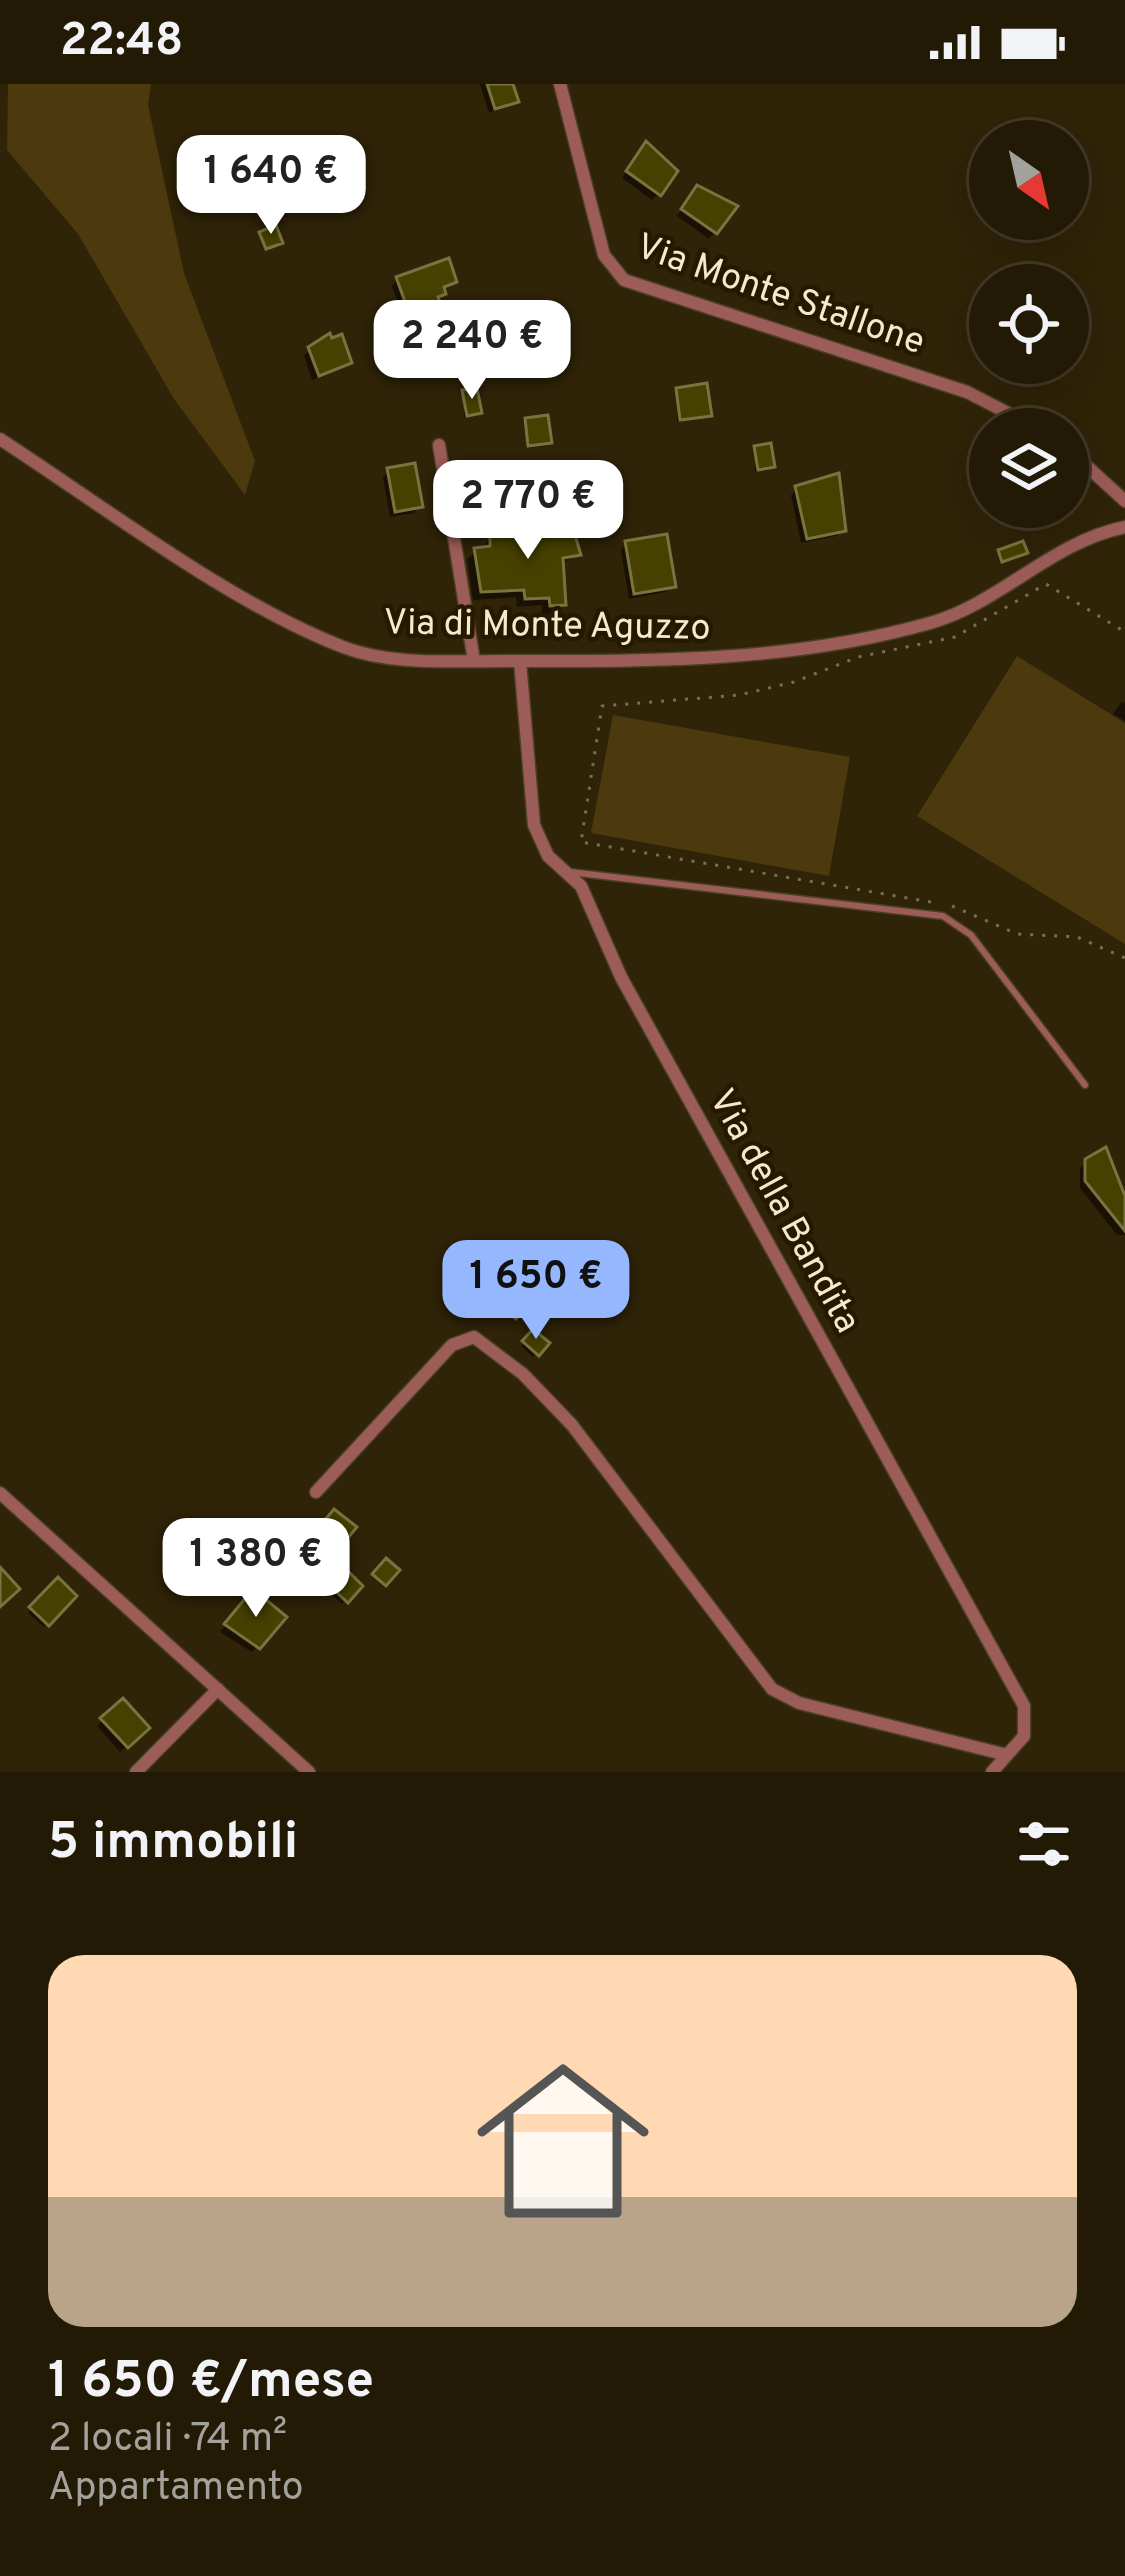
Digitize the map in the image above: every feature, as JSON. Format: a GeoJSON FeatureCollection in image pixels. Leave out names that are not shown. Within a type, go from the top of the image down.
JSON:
{"type":"FeatureCollection","features":[{"type":"Feature","properties":{"kind":"street","name":"Via Monte Stallone"},"geometry":{"type":"LineString","coordinates":[[560,84],[604,255],[624,280],[968,392],[999,408]]}},
{"type":"Feature","properties":{"kind":"street","name":"Via di Monte Aguzzo"},"geometry":{"type":"LineString","coordinates":[[0,439],[217,578],[322,638],[382,656],[716,662],[919,626],[961,610],[1064,548],[1125,527]]}},
{"type":"Feature","properties":{"kind":"street"},"geometry":{"type":"LineString","coordinates":[[439,445],[474,661]]}},
{"type":"Feature","properties":{"kind":"street"},"geometry":{"type":"LineString","coordinates":[[1089,468],[1125,501]]}},
{"type":"Feature","properties":{"kind":"street"},"geometry":{"type":"LineString","coordinates":[[448,505],[485,489],[543,501],[587,496]]}},
{"type":"Feature","properties":{"kind":"street","name":"Via della Bandita"},"geometry":{"type":"LineString","coordinates":[[520,661],[535,825],[548,856],[570,872],[894,1479],[1020,1697],[1027,1730],[992,1772]]}},
{"type":"Feature","properties":{"kind":"street"},"geometry":{"type":"LineString","coordinates":[[316,1492],[452,1346],[474,1337],[524,1374],[572,1425],[772,1689],[799,1702],[1007,1756]]}},
{"type":"Feature","properties":{"kind":"street"},"geometry":{"type":"LineString","coordinates":[[0,1493],[309,1772]]}},
{"type":"Feature","properties":{"kind":"street"},"geometry":{"type":"LineString","coordinates":[[136,1772],[218,1689]]}},
{"type":"Feature","properties":{"kind":"lane"},"geometry":{"type":"LineString","coordinates":[[570,872],[943,916],[971,935],[1085,1085]]}},
{"type":"Feature","properties":{"kind":"path"},"geometry":{"type":"LineString","coordinates":[[1125,632],[1046,584],[955,638],[858,657],[794,682],[739,695],[606,703],[579,834],[590,845],[968,909],[1017,934],[1077,937],[1125,958]]}},
{"type":"Feature","properties":{"kind":"shaded area"},"geometry":{"type":"Polygon","coordinates":[[[8,84],[151,84],[148,105],[184,273],[255,461],[245,495],[174,399],[78,234],[7,150],[8,84]]]}},
{"type":"Feature","properties":{"kind":"shaded area"},"geometry":{"type":"Polygon","coordinates":[[[1017,656],[1125,723],[1125,944],[917,816],[1017,656]]]}},
{"type":"Feature","properties":{"kind":"shaded area"},"geometry":{"type":"Polygon","coordinates":[[[613,715],[850,757],[829,876],[591,833],[613,715]]]}},
{"type":"Feature","properties":{"kind":"building"},"geometry":{"type":"Polygon","coordinates":[[[487,84],[513,84],[519,102],[495,109],[487,84]]]}},
{"type":"Feature","properties":{"kind":"building"},"geometry":{"type":"Polygon","coordinates":[[[646,141],[678,171],[661,196],[626,171],[646,141]]]}},
{"type":"Feature","properties":{"kind":"building"},"geometry":{"type":"Polygon","coordinates":[[[697,185],[738,206],[717,234],[681,209],[697,185]]]}},
{"type":"Feature","properties":{"kind":"building"},"geometry":{"type":"Polygon","coordinates":[[[276,225],[283,243],[266,249],[259,232],[276,225]]]}},
{"type":"Feature","properties":{"kind":"building"},"geometry":{"type":"Polygon","coordinates":[[[449,258],[457,282],[444,287],[446,294],[438,297],[444,313],[413,324],[396,277],[449,258]]]}},
{"type":"Feature","properties":{"kind":"building"},"geometry":{"type":"Polygon","coordinates":[[[330,333],[332,338],[342,334],[352,363],[319,376],[308,347],[330,333]]]}},
{"type":"Feature","properties":{"kind":"building"},"geometry":{"type":"Polygon","coordinates":[[[707,383],[712,416],[680,420],[676,388],[707,383]]]}},
{"type":"Feature","properties":{"kind":"building"},"geometry":{"type":"Polygon","coordinates":[[[477,388],[482,413],[467,416],[462,390],[477,388]]]}},
{"type":"Feature","properties":{"kind":"building"},"geometry":{"type":"Polygon","coordinates":[[[548,415],[552,443],[528,446],[525,418],[548,415]]]}},
{"type":"Feature","properties":{"kind":"building"},"geometry":{"type":"Polygon","coordinates":[[[771,443],[775,467],[758,470],[754,446],[771,443]]]}},
{"type":"Feature","properties":{"kind":"building"},"geometry":{"type":"Polygon","coordinates":[[[415,463],[423,507],[395,512],[387,468],[415,463]]]}},
{"type":"Feature","properties":{"kind":"building"},"geometry":{"type":"Polygon","coordinates":[[[839,473],[846,531],[807,539],[795,486],[839,473]]]}},
{"type":"Feature","properties":{"kind":"building"},"geometry":{"type":"Polygon","coordinates":[[[571,522],[581,555],[563,558],[566,605],[550,606],[549,598],[525,599],[524,590],[481,592],[474,548],[490,546],[490,536],[571,522]]]}},
{"type":"Feature","properties":{"kind":"building"},"geometry":{"type":"Polygon","coordinates":[[[667,534],[676,587],[634,594],[625,541],[667,534]]]}},
{"type":"Feature","properties":{"kind":"building"},"geometry":{"type":"Polygon","coordinates":[[[1023,541],[1028,553],[1002,562],[998,550],[1023,541]]]}},
{"type":"Feature","properties":{"kind":"building"},"geometry":{"type":"Polygon","coordinates":[[[1106,1147],[1125,1196],[1125,1231],[1085,1181],[1085,1159],[1106,1147]]]}},
{"type":"Feature","properties":{"kind":"building"},"geometry":{"type":"Polygon","coordinates":[[[518,1292],[530,1302],[516,1319],[504,1309],[518,1292]]]}},
{"type":"Feature","properties":{"kind":"building"},"geometry":{"type":"Polygon","coordinates":[[[533,1329],[550,1343],[539,1356],[522,1341],[533,1329]]]}},
{"type":"Feature","properties":{"kind":"building"},"geometry":{"type":"Polygon","coordinates":[[[334,1509],[357,1527],[342,1545],[319,1527],[334,1509]]]}},
{"type":"Feature","properties":{"kind":"building"},"geometry":{"type":"Polygon","coordinates":[[[386,1558],[400,1570],[386,1586],[372,1574],[386,1558]]]}},
{"type":"Feature","properties":{"kind":"building"},"geometry":{"type":"Polygon","coordinates":[[[0,1567],[20,1589],[0,1607],[0,1567]]]}},
{"type":"Feature","properties":{"kind":"building"},"geometry":{"type":"Polygon","coordinates":[[[344,1567],[363,1586],[348,1603],[328,1584],[344,1567]]]}},
{"type":"Feature","properties":{"kind":"building"},"geometry":{"type":"Polygon","coordinates":[[[58,1577],[77,1596],[49,1626],[29,1607],[58,1577]]]}},
{"type":"Feature","properties":{"kind":"building"},"geometry":{"type":"Polygon","coordinates":[[[253,1589],[287,1617],[260,1649],[224,1624],[253,1589]]]}},
{"type":"Feature","properties":{"kind":"building"},"geometry":{"type":"Polygon","coordinates":[[[123,1698],[150,1728],[128,1748],[100,1718],[123,1698]]]}}]}
